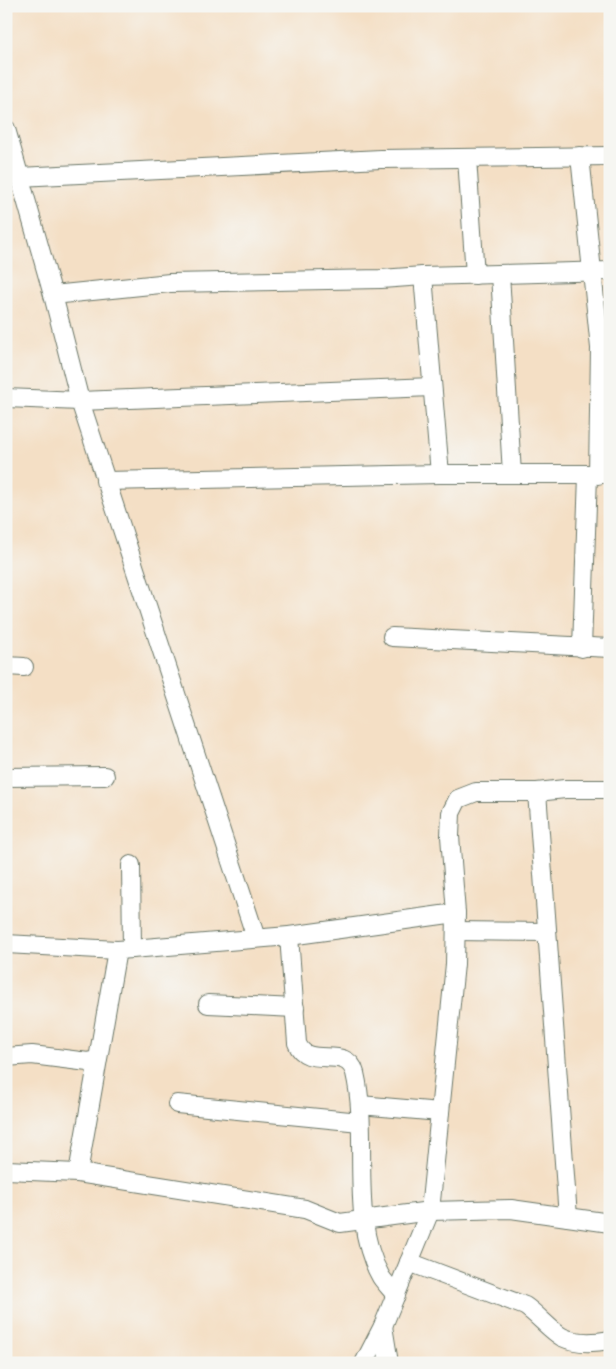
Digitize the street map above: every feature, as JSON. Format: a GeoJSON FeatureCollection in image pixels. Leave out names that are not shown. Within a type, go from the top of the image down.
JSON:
{"type":"FeatureCollection","features":[{"type":"Feature","properties":{"kind":"street"},"geometry":{"type":"LineString","coordinates":[[6,129],[53,295],[80,401],[256,938]]}},
{"type":"Feature","properties":{"kind":"street"},"geometry":{"type":"LineString","coordinates":[[580,156],[600,348],[598,475],[582,648]]}},
{"type":"Feature","properties":{"kind":"street"},"geometry":{"type":"LineString","coordinates":[[19,177],[381,159],[610,156]]}},
{"type":"Feature","properties":{"kind":"street"},"geometry":{"type":"LineString","coordinates":[[467,158],[475,275]]}},
{"type":"Feature","properties":{"kind":"street"},"geometry":{"type":"LineString","coordinates":[[53,295],[170,283],[381,279],[423,276],[610,271]]}},
{"type":"Feature","properties":{"kind":"street"},"geometry":{"type":"LineString","coordinates":[[500,274],[512,474]]}},
{"type":"Feature","properties":{"kind":"street"},"geometry":{"type":"LineString","coordinates":[[423,276],[440,474]]}},
{"type":"Feature","properties":{"kind":"street"},"geometry":{"type":"LineString","coordinates":[[6,398],[80,401],[432,387]]}},
{"type":"Feature","properties":{"kind":"street"},"geometry":{"type":"LineString","coordinates":[[105,481],[440,474],[598,475]]}},
{"type":"Feature","properties":{"kind":"street"},"geometry":{"type":"LineString","coordinates":[[392,637],[610,648]]}},
{"type":"Feature","properties":{"kind":"street"},"geometry":{"type":"LineString","coordinates":[[6,777],[105,776]]}},
{"type":"Feature","properties":{"kind":"street"},"geometry":{"type":"LineString","coordinates":[[364,1363],[383,1326],[430,1211],[455,964],[456,913],[450,836],[451,813],[458,800],[476,792],[610,789]]}},
{"type":"Feature","properties":{"kind":"street"},"geometry":{"type":"LineString","coordinates":[[537,792],[568,1217]]}},
{"type":"Feature","properties":{"kind":"street"},"geometry":{"type":"LineString","coordinates":[[78,1173],[98,1059],[125,949],[131,865]]}},
{"type":"Feature","properties":{"kind":"street"},"geometry":{"type":"LineString","coordinates":[[6,944],[125,949],[289,936],[456,913]]}},
{"type":"Feature","properties":{"kind":"street"},"geometry":{"type":"LineString","coordinates":[[456,932],[547,932]]}},
{"type":"Feature","properties":{"kind":"street"},"geometry":{"type":"LineString","coordinates":[[289,936],[299,1050],[304,1054],[315,1057],[341,1058],[349,1063],[354,1072],[360,1114],[364,1221],[372,1255],[382,1277],[396,1295]]}},
{"type":"Feature","properties":{"kind":"street"},"geometry":{"type":"LineString","coordinates":[[208,1004],[295,1008]]}},
{"type":"Feature","properties":{"kind":"street"},"geometry":{"type":"LineString","coordinates":[[6,1058],[32,1055],[88,1062],[98,1059]]}},
{"type":"Feature","properties":{"kind":"street"},"geometry":{"type":"LineString","coordinates":[[177,1104],[360,1114],[440,1112]]}},
{"type":"Feature","properties":{"kind":"street"},"geometry":{"type":"LineString","coordinates":[[6,1170],[78,1173],[305,1210],[340,1223],[430,1211],[512,1209],[610,1223]]}},
{"type":"Feature","properties":{"kind":"street"},"geometry":{"type":"LineString","coordinates":[[410,1262],[525,1306],[561,1336],[576,1341],[592,1343],[610,1340]]}},
{"type":"Feature","properties":{"kind":"street"},"geometry":{"type":"LineString","coordinates":[[383,1326],[389,1363]]}}]}
